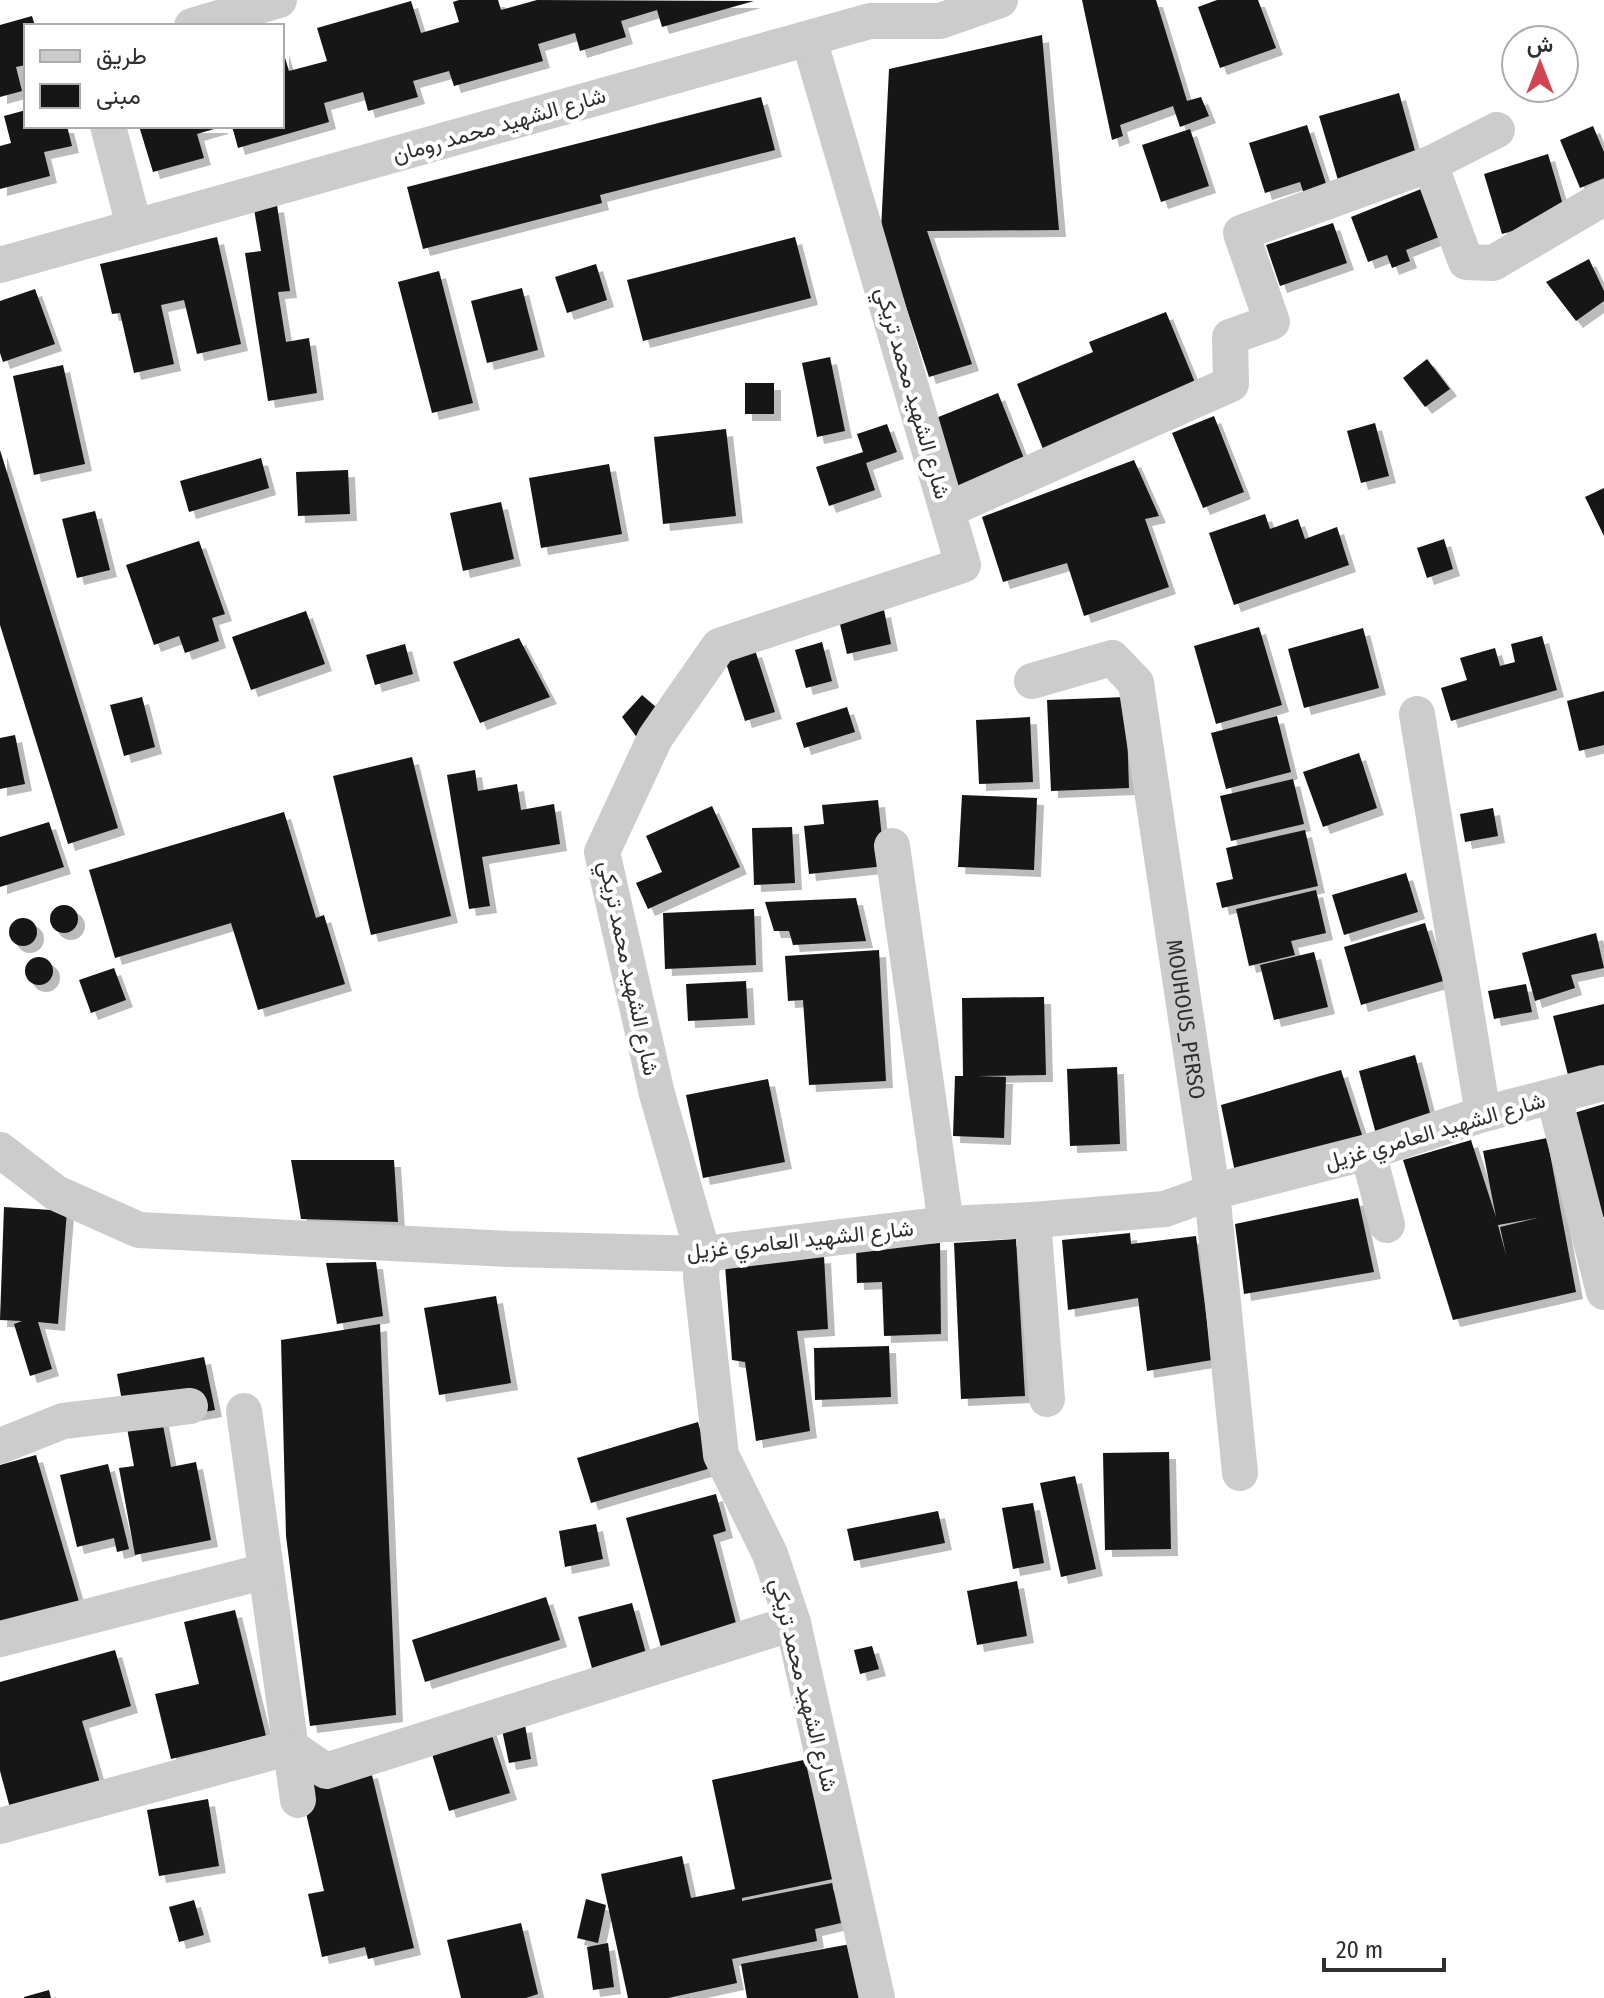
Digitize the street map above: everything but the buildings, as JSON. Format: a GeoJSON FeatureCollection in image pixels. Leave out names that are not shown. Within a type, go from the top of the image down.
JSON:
{"type":"FeatureCollection","features":[{"type":"Feature","properties":{"kind":"street"},"geometry":{"type":"LineString","coordinates":[[213,14],[279,0]]}},
{"type":"Feature","properties":{"kind":"street","name":"شارع الشهيد محمد رومان"},"geometry":{"type":"LineString","coordinates":[[0,265],[809,39],[867,11],[940,21],[1000,0]]}},
{"type":"Feature","properties":{"kind":"street","name":"شارع الشهيد محمد تريكي"},"geometry":{"type":"LineString","coordinates":[[809,39],[963,565],[719,646],[655,738],[602,852],[657,1094],[703,1254],[701,1277],[721,1455],[770,1554],[793,1623],[877,1998]]}},
{"type":"Feature","properties":{"kind":"street"},"geometry":{"type":"LineString","coordinates":[[109,128],[134,226]]}},
{"type":"Feature","properties":{"kind":"street"},"geometry":{"type":"LineString","coordinates":[[947,510],[1231,384],[1230,337],[1272,322],[1241,233],[1430,164],[1497,130]]}},
{"type":"Feature","properties":{"kind":"street"},"geometry":{"type":"LineString","coordinates":[[1430,164],[1466,262],[1493,263],[1604,198]]}},
{"type":"Feature","properties":{"kind":"street","name":"MOUHOUS_PERSO"},"geometry":{"type":"LineString","coordinates":[[1032,681],[1112,658],[1136,683],[1212,1192],[1240,1473]]}},
{"type":"Feature","properties":{"kind":"street"},"geometry":{"type":"LineString","coordinates":[[1417,714],[1483,1114]]}},
{"type":"Feature","properties":{"kind":"street"},"geometry":{"type":"LineString","coordinates":[[892,846],[946,1224]]}},
{"type":"Feature","properties":{"kind":"street","name":"شارع الشهيد العامري غزيل"},"geometry":{"type":"LineString","coordinates":[[0,1150],[56,1193],[139,1230],[478,1247],[703,1254],[946,1224],[1165,1209],[1212,1192],[1368,1152],[1483,1114],[1604,1083]]}},
{"type":"Feature","properties":{"kind":"street"},"geometry":{"type":"LineString","coordinates":[[1554,1097],[1604,1292]]}},
{"type":"Feature","properties":{"kind":"street"},"geometry":{"type":"LineString","coordinates":[[1368,1152],[1387,1225]]}},
{"type":"Feature","properties":{"kind":"street"},"geometry":{"type":"LineString","coordinates":[[1033,1220],[1047,1399]]}},
{"type":"Feature","properties":{"kind":"street"},"geometry":{"type":"LineString","coordinates":[[0,1446],[63,1421],[190,1406]]}},
{"type":"Feature","properties":{"kind":"street"},"geometry":{"type":"LineString","coordinates":[[244,1411],[298,1800]]}},
{"type":"Feature","properties":{"kind":"street"},"geometry":{"type":"LineString","coordinates":[[0,1639],[266,1571]]}},
{"type":"Feature","properties":{"kind":"street"},"geometry":{"type":"LineString","coordinates":[[0,1826],[291,1747],[326,1771],[793,1623]]}}]}
